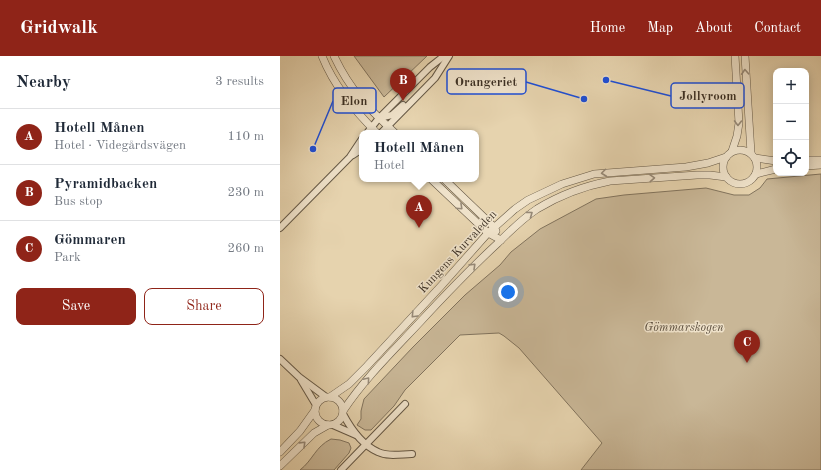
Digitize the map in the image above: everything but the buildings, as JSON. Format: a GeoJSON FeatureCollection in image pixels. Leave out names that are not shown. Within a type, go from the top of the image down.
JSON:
{"type":"FeatureCollection","features":[{"type":"Feature","properties":{"kind":"street"},"geometry":{"type":"LineString","coordinates":[[322,56],[342,95],[369,130],[430,67],[444,56]]}},
{"type":"Feature","properties":{"kind":"street"},"geometry":{"type":"LineString","coordinates":[[334,56],[339,68],[355,93],[392,130]]}},
{"type":"Feature","properties":{"kind":"street"},"geometry":{"type":"LineString","coordinates":[[379,118],[392,116],[434,75],[448,56]]}},
{"type":"Feature","properties":{"kind":"street"},"geometry":{"type":"LineString","coordinates":[[385,130],[435,78],[448,56]]}},
{"type":"Feature","properties":{"kind":"street"},"geometry":{"type":"LineString","coordinates":[[735,56],[739,123],[737,136],[732,151],[726,157],[723,167],[726,177],[731,181],[742,184],[747,182],[756,174],[773,170]]}},
{"type":"Feature","properties":{"kind":"street"},"geometry":{"type":"LineString","coordinates":[[745,56],[753,156],[757,164],[756,174]]}},
{"type":"Feature","properties":{"kind":"street"},"geometry":{"type":"LineString","coordinates":[[350,157],[359,143]]}},
{"type":"Feature","properties":{"kind":"street"},"geometry":{"type":"LineString","coordinates":[[732,151],[742,149],[753,156],[773,160]]}},
{"type":"Feature","properties":{"kind":"street"},"geometry":{"type":"LineString","coordinates":[[280,228],[350,157],[359,151]]}},
{"type":"Feature","properties":{"kind":"street","name":"Kungens Kurvaleden"},"geometry":{"type":"LineString","coordinates":[[328,397],[349,384],[436,292],[488,233],[515,209],[528,200],[549,189],[572,180],[594,174],[686,167],[708,163],[726,157]]}},
{"type":"Feature","properties":{"kind":"street"},"geometry":{"type":"LineString","coordinates":[[809,160],[821,160]]}},
{"type":"Feature","properties":{"kind":"street"},"geometry":{"type":"LineString","coordinates":[[809,166],[821,165]]}},
{"type":"Feature","properties":{"kind":"street","name":"Kungens Kurvaleden"},"geometry":{"type":"LineString","coordinates":[[343,412],[373,373],[460,280],[521,221],[558,197],[597,184],[624,180],[697,175],[726,177]]}},
{"type":"Feature","properties":{"kind":"street"},"geometry":{"type":"LineString","coordinates":[[434,182],[488,233],[501,240]]}},
{"type":"Feature","properties":{"kind":"street"},"geometry":{"type":"LineString","coordinates":[[447,182],[494,227],[501,240]]}},
{"type":"Feature","properties":{"kind":"street"},"geometry":{"type":"LineString","coordinates":[[280,359],[299,377],[328,397],[339,401],[343,412],[356,435],[365,444],[378,453],[392,455],[412,454]]}},
{"type":"Feature","properties":{"kind":"street"},"geometry":{"type":"LineString","coordinates":[[299,377],[315,407],[317,419],[320,423],[330,425],[356,435]]}},
{"type":"Feature","properties":{"kind":"street"},"geometry":{"type":"LineString","coordinates":[[280,452],[300,431],[322,398],[328,397]]}},
{"type":"Feature","properties":{"kind":"street"},"geometry":{"type":"LineString","coordinates":[[340,470],[405,404]]}},
{"type":"Feature","properties":{"kind":"street"},"geometry":{"type":"LineString","coordinates":[[280,466],[314,433],[340,420],[343,412]]}},
{"type":"Feature","properties":{"kind":"green space"},"geometry":{"type":"Polygon","coordinates":[[[354,56],[427,56],[384,97],[354,56]]]}},
{"type":"Feature","properties":{"kind":"green space","name":"Gömmarskogen"},"geometry":{"type":"Polygon","coordinates":[[[821,174],[821,470],[581,470],[602,443],[519,348],[499,333],[460,335],[405,390],[394,406],[371,430],[365,430],[357,425],[361,419],[364,399],[465,295],[500,265],[511,252],[540,229],[596,199],[706,188],[734,195],[749,195],[760,188],[767,179],[821,174]]]}},
{"type":"Feature","properties":{"kind":"green space"},"geometry":{"type":"Polygon","coordinates":[[[331,439],[349,443],[351,448],[349,453],[334,470],[300,470],[321,446],[331,439]]]}},
{"type":"Feature","properties":{"kind":"place","name":"Jollyroom"},"geometry":{"type":"Point","coordinates":[606,80]}},
{"type":"Feature","properties":{"kind":"place","name":"Orangeriet"},"geometry":{"type":"Point","coordinates":[584,99]}},
{"type":"Feature","properties":{"kind":"place","name":"Pyramidbacken"},"geometry":{"type":"Point","coordinates":[403,101]}},
{"type":"Feature","properties":{"kind":"place","name":"Elon"},"geometry":{"type":"Point","coordinates":[313,149]}},
{"type":"Feature","properties":{"kind":"place","name":"Hotell Månen"},"geometry":{"type":"Point","coordinates":[419,228]}},
{"type":"Feature","properties":{"kind":"place","name":"Gömmaren"},"geometry":{"type":"Point","coordinates":[747,363]}}]}
